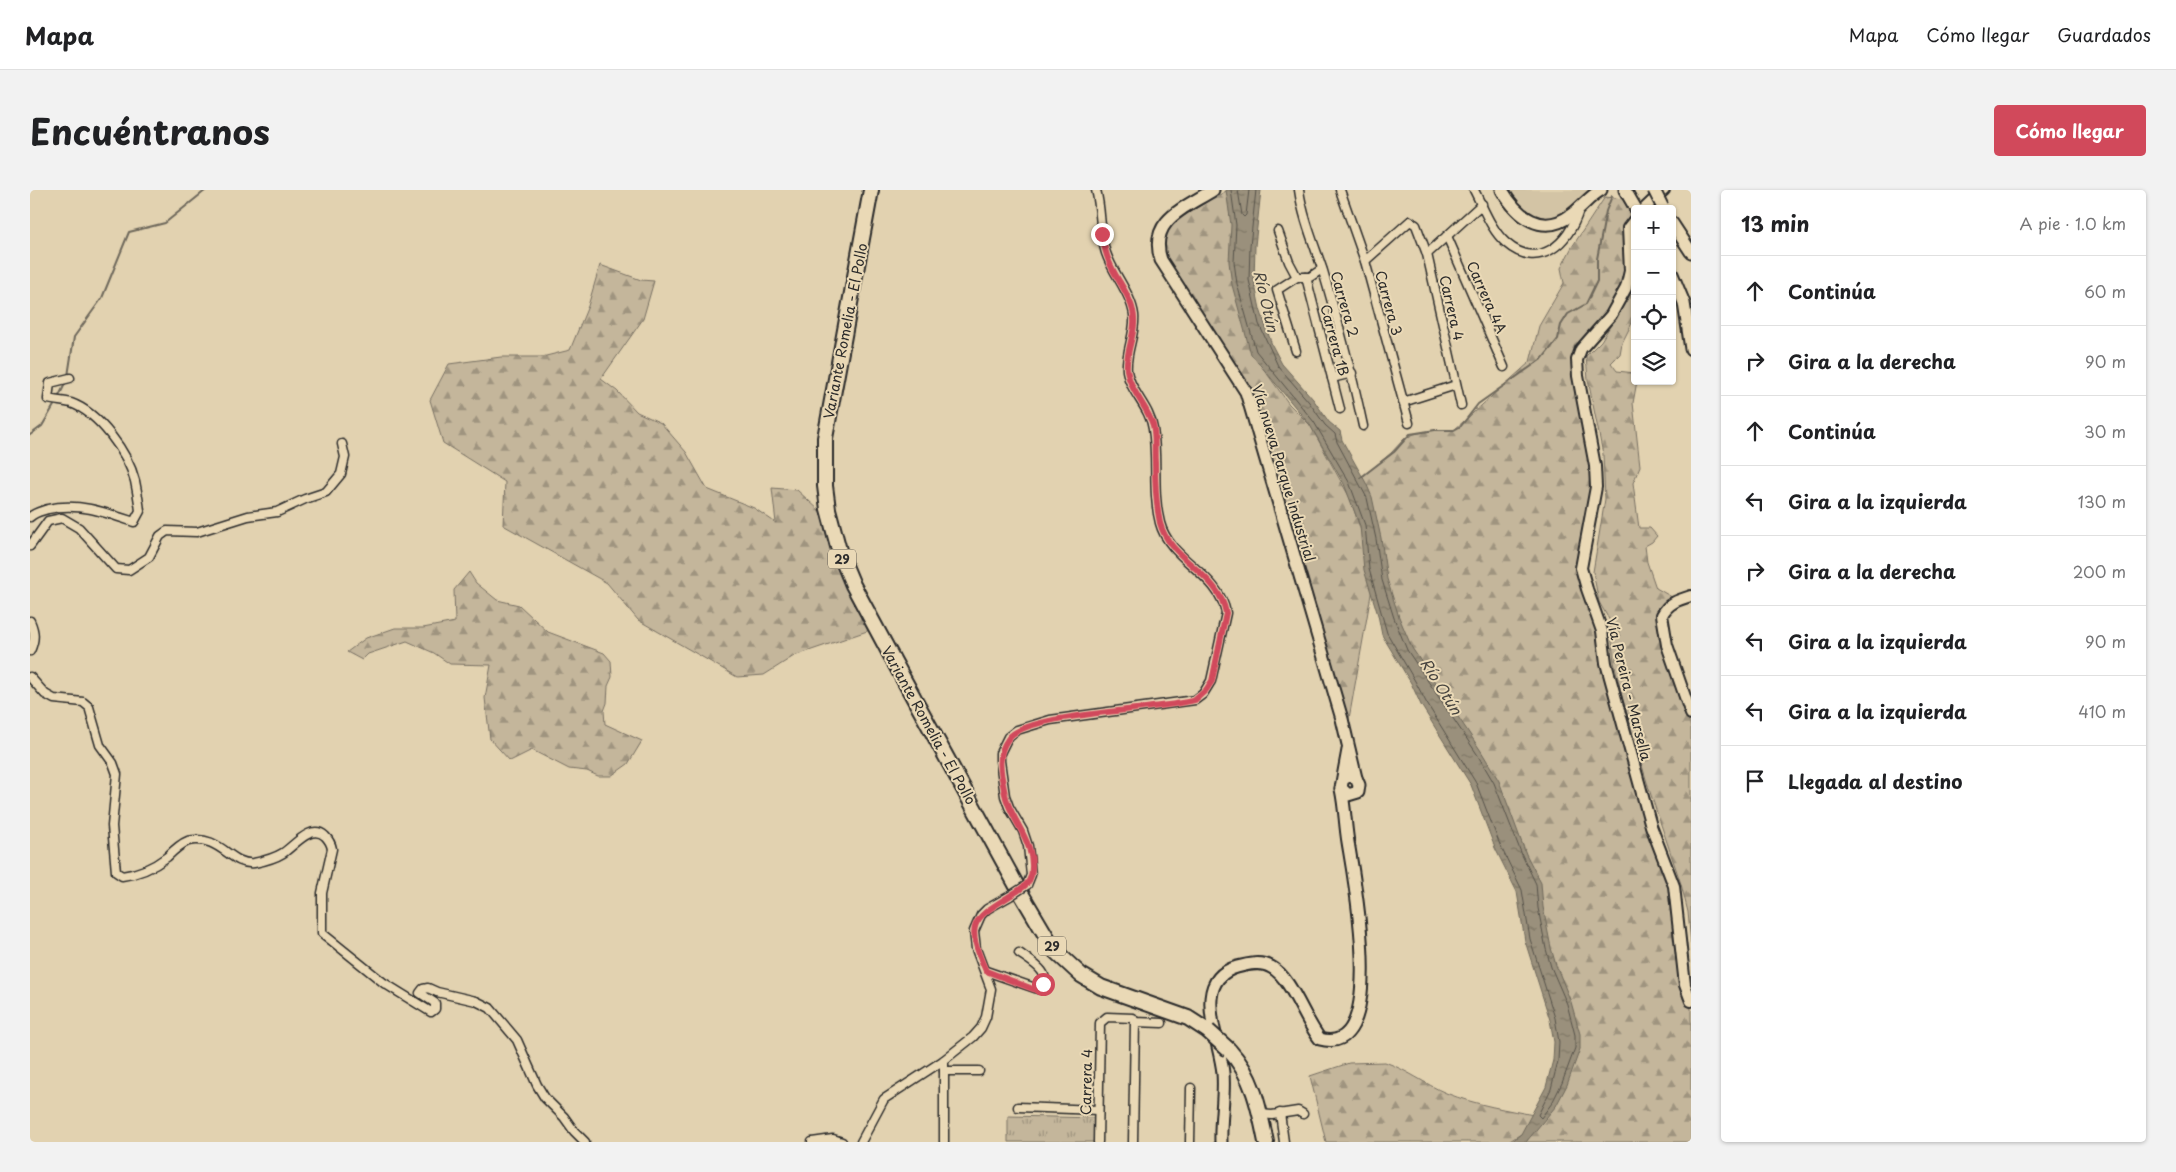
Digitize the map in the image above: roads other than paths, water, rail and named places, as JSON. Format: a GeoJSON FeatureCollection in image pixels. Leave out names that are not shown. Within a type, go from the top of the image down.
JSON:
{"type":"FeatureCollection","features":[{"type":"Feature","properties":{"kind":"highway","name":"Variante Romelia - El Pollo"},"geometry":{"type":"LineString","coordinates":[[871,190],[865,233],[825,438],[825,478],[828,509],[840,554],[853,585],[904,680],[1019,890],[1055,951],[1081,975],[1101,987],[1188,1018],[1208,1031],[1229,1050],[1245,1070],[1252,1083],[1266,1142]]}},
{"type":"Feature","properties":{"kind":"main road","name":"Vía nueva Parque industrial"},"geometry":{"type":"LineString","coordinates":[[1213,190],[1174,214],[1163,224],[1159,234],[1158,246],[1161,260],[1246,392],[1342,719],[1348,750],[1354,762],[1356,778],[1360,785],[1352,810],[1346,814]]}},
{"type":"Feature","properties":{"kind":"main road"},"geometry":{"type":"LineString","coordinates":[[1502,190],[1518,212],[1525,218],[1538,224],[1562,221],[1597,191]]}},
{"type":"Feature","properties":{"kind":"main road"},"geometry":{"type":"LineString","coordinates":[[1625,190],[1633,205]]}},
{"type":"Feature","properties":{"kind":"main road"},"geometry":{"type":"LineString","coordinates":[[1654,190],[1661,205]]}},
{"type":"Feature","properties":{"kind":"main road"},"geometry":{"type":"LineString","coordinates":[[1676,229],[1691,252]]}},
{"type":"Feature","properties":{"kind":"main road"},"geometry":{"type":"LineString","coordinates":[[1676,284],[1684,303],[1691,349]]}},
{"type":"Feature","properties":{"kind":"main road","name":"Vía nueva Parque industrial"},"geometry":{"type":"LineString","coordinates":[[1221,1142],[1223,1075],[1210,1004],[1211,988],[1221,973],[1236,967],[1256,963],[1271,967],[1283,978],[1320,1039],[1330,1042],[1338,1039],[1344,1036],[1355,1023],[1362,969],[1361,923],[1347,839],[1342,784],[1348,750]]}},
{"type":"Feature","properties":{"kind":"main road"},"geometry":{"type":"LineString","coordinates":[[1356,778],[1350,776],[1342,784],[1348,795],[1356,793]]}},
{"type":"Feature","properties":{"kind":"street"},"geometry":{"type":"LineString","coordinates":[[861,1142],[884,1099],[944,1060],[973,1037],[981,1028],[986,1016],[991,990],[974,939],[976,924],[987,909],[1027,885],[1031,875],[1029,851],[1023,831],[1005,796],[1000,753],[1008,737],[1017,730],[1050,720],[1195,700],[1206,690],[1212,681],[1226,613],[1224,604],[1216,588],[1180,553],[1165,535],[1160,523],[1155,481],[1153,426],[1147,411],[1134,391],[1127,371],[1127,359],[1134,329],[1133,309],[1128,296],[1111,268],[1105,252],[1096,190]]}},
{"type":"Feature","properties":{"kind":"street","name":"Carrera 2"},"geometry":{"type":"LineString","coordinates":[[1299,190],[1307,226],[1322,269],[1352,373],[1364,426]]}},
{"type":"Feature","properties":{"kind":"street","name":"Carrera 3"},"geometry":{"type":"LineString","coordinates":[[1340,190],[1365,262],[1409,423]]}},
{"type":"Feature","properties":{"kind":"street"},"geometry":{"type":"LineString","coordinates":[[1474,190],[1504,242],[1516,251],[1528,255],[1542,254],[1557,247],[1575,221],[1579,208]]}},
{"type":"Feature","properties":{"kind":"street"},"geometry":{"type":"LineString","coordinates":[[1648,205],[1664,190]]}},
{"type":"Feature","properties":{"kind":"street"},"geometry":{"type":"LineString","coordinates":[[1427,254],[1482,204]]}},
{"type":"Feature","properties":{"kind":"street","name":"Carrera 4"},"geometry":{"type":"LineString","coordinates":[[1365,262],[1410,221],[1416,224],[1427,254],[1461,404]]}},
{"type":"Feature","properties":{"kind":"street","name":"Vía Pereira - Marsella"},"geometry":{"type":"LineString","coordinates":[[1631,224],[1628,228],[1630,271],[1626,288],[1611,315],[1581,349],[1577,360],[1578,376],[1596,466],[1596,487],[1581,568],[1602,631],[1606,663],[1651,826],[1674,886],[1685,985],[1691,1001]]}},
{"type":"Feature","properties":{"kind":"street"},"geometry":{"type":"LineString","coordinates":[[1278,231],[1289,262],[1297,277]]}},
{"type":"Feature","properties":{"kind":"street","name":"Carrera 4A"},"geometry":{"type":"LineString","coordinates":[[1447,236],[1504,367]]}},
{"type":"Feature","properties":{"kind":"street"},"geometry":{"type":"LineString","coordinates":[[1296,351],[1277,290],[1297,277],[1317,274],[1322,269]]}},
{"type":"Feature","properties":{"kind":"street","name":"Carrera 1B"},"geometry":{"type":"LineString","coordinates":[[1306,277],[1340,409]]}},
{"type":"Feature","properties":{"kind":"street"},"geometry":{"type":"LineString","coordinates":[[1332,378],[1352,373]]}},
{"type":"Feature","properties":{"kind":"street"},"geometry":{"type":"LineString","coordinates":[[30,517],[34,513],[65,505],[101,510],[134,522],[140,512],[135,479],[121,450],[107,431],[93,415],[71,404],[48,399],[50,383],[70,378]]}},
{"type":"Feature","properties":{"kind":"street"},"geometry":{"type":"LineString","coordinates":[[1403,402],[1456,385]]}},
{"type":"Feature","properties":{"kind":"street"},"geometry":{"type":"LineString","coordinates":[[30,546],[48,521],[62,518],[79,528],[116,569],[129,570],[149,557],[160,536],[167,531],[197,532],[248,516],[277,512],[326,492],[335,484],[341,474],[345,457],[342,444]]}},
{"type":"Feature","properties":{"kind":"street"},"geometry":{"type":"LineString","coordinates":[[1691,596],[1677,600],[1666,608],[1662,615],[1667,645],[1691,714]]}},
{"type":"Feature","properties":{"kind":"street"},"geometry":{"type":"LineString","coordinates":[[30,621],[33,628],[34,641],[30,651]]}},
{"type":"Feature","properties":{"kind":"street"},"geometry":{"type":"LineString","coordinates":[[30,677],[45,694],[54,699],[83,702],[89,707],[100,745],[113,763],[117,774],[112,826],[116,872],[122,876],[133,875],[164,858],[181,844],[188,842],[204,840],[212,842],[245,862],[254,863],[274,858],[285,852],[305,835],[316,832],[323,834],[331,842],[332,848],[322,893],[322,933],[384,983],[431,1012],[435,1009],[435,1002],[420,993],[423,989],[428,988],[437,992],[476,1001],[490,1008],[517,1040],[523,1050],[534,1080],[545,1098],[564,1116],[586,1142]]}},
{"type":"Feature","properties":{"kind":"street"},"geometry":{"type":"LineString","coordinates":[[986,971],[1038,990],[1045,978],[1044,972],[1020,953]]}},
{"type":"Feature","properties":{"kind":"street","name":"Carrera 4"},"geometry":{"type":"LineString","coordinates":[[1098,1142],[1100,1023],[1107,1017],[1133,1018],[1135,1022]]}},
{"type":"Feature","properties":{"kind":"street"},"geometry":{"type":"LineString","coordinates":[[1133,1142],[1135,1022],[1162,1023]]}},
{"type":"Feature","properties":{"kind":"street"},"geometry":{"type":"LineString","coordinates":[[944,1060],[944,1142]]}},
{"type":"Feature","properties":{"kind":"street"},"geometry":{"type":"LineString","coordinates":[[944,1071],[979,1071]]}},
{"type":"Feature","properties":{"kind":"street"},"geometry":{"type":"LineString","coordinates":[[1190,1142],[1191,1088]]}},
{"type":"Feature","properties":{"kind":"street"},"geometry":{"type":"LineString","coordinates":[[1018,1107],[1098,1110]]}},
{"type":"Feature","properties":{"kind":"street"},"geometry":{"type":"LineString","coordinates":[[1260,1114],[1298,1111],[1303,1114]]}},
{"type":"Feature","properties":{"kind":"street"},"geometry":{"type":"LineString","coordinates":[[1280,1113],[1284,1142]]}},
{"type":"Feature","properties":{"kind":"street"},"geometry":{"type":"LineString","coordinates":[[812,1142],[833,1139],[842,1142]]}},
{"type":"Feature","properties":{"kind":"water","name":"Río Otún"},"geometry":{"type":"Polygon","coordinates":[[[1226,190],[1261,190],[1255,246],[1254,280],[1260,309],[1272,345],[1282,364],[1313,399],[1329,422],[1340,431],[1342,440],[1366,483],[1372,497],[1381,538],[1387,579],[1399,617],[1412,648],[1499,781],[1526,854],[1541,883],[1543,907],[1551,948],[1571,1002],[1580,1034],[1580,1049],[1567,1085],[1556,1106],[1526,1142],[1511,1142],[1521,1134],[1546,1087],[1553,1060],[1554,1042],[1550,1020],[1525,941],[1517,892],[1495,848],[1471,785],[1421,705],[1411,683],[1382,635],[1364,570],[1360,526],[1344,484],[1310,425],[1251,354],[1232,285],[1229,262],[1231,225],[1226,190]]]}},
{"type":"Feature","properties":{"kind":"waterway"},"geometry":{"type":"LineString","coordinates":[[68,376],[74,337],[102,298],[129,232],[165,223],[206,190]]}},
{"type":"Feature","properties":{"kind":"waterway"},"geometry":{"type":"LineString","coordinates":[[1360,478],[1394,452],[1410,434],[1435,430],[1454,430],[1461,426],[1478,404],[1543,358],[1558,339],[1561,325],[1568,314],[1586,304],[1597,281],[1597,259],[1606,211],[1612,196]]}},
{"type":"Feature","properties":{"kind":"waterway"},"geometry":{"type":"LineString","coordinates":[[58,398],[67,380]]}},
{"type":"Feature","properties":{"kind":"waterway"},"geometry":{"type":"LineString","coordinates":[[30,435],[42,426],[56,402]]}}]}
